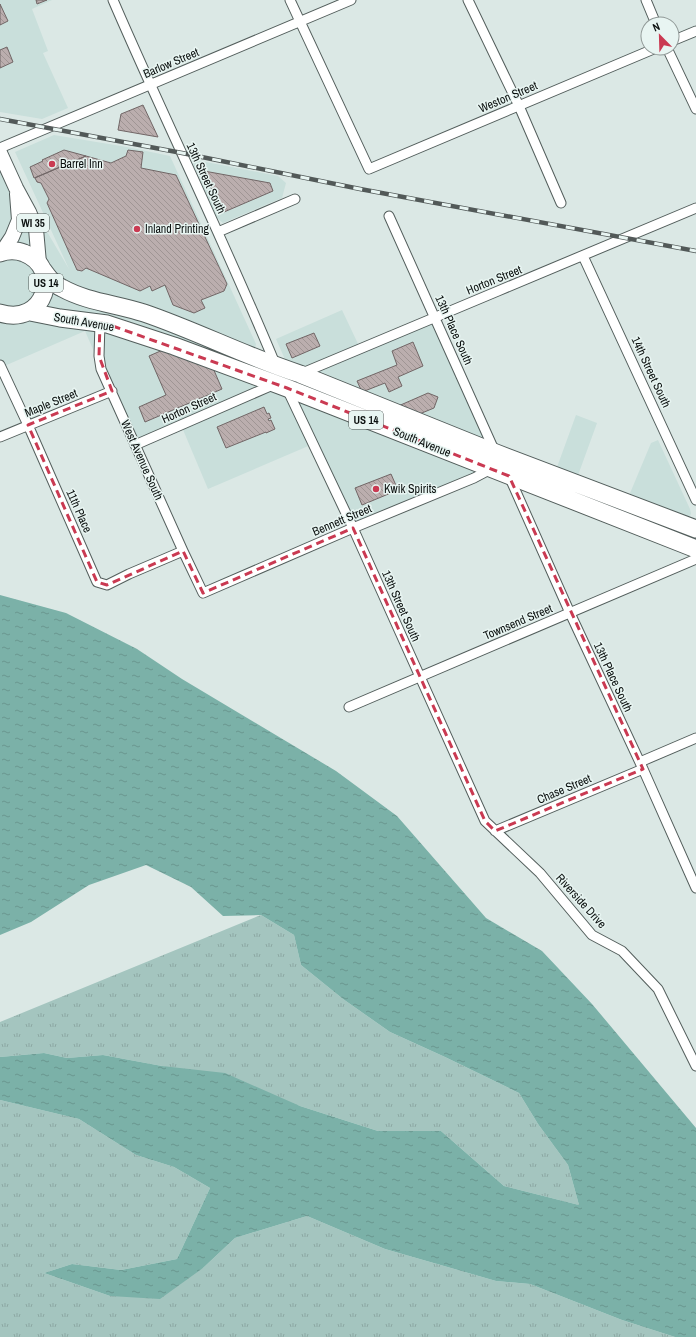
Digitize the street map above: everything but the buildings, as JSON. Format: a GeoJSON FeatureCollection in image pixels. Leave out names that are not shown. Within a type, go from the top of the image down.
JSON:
{"type":"FeatureCollection","features":[{"type":"Feature","properties":{"kind":"highway","name":"South Avenue"},"geometry":{"type":"LineString","coordinates":[[1,252],[16,251],[29,255],[41,266],[51,281],[80,296],[144,313],[496,453],[696,529]]}},
{"type":"Feature","properties":{"kind":"highway","name":"South Avenue"},"geometry":{"type":"LineString","coordinates":[[30,312],[38,304],[45,290],[45,276],[41,266]]}},
{"type":"Feature","properties":{"kind":"highway","name":"South Avenue"},"geometry":{"type":"LineString","coordinates":[[0,313],[8,316],[16,316],[30,312],[60,318],[107,324],[174,346],[281,386],[696,549]]}},
{"type":"Feature","properties":{"kind":"main road","name":"WI 35"},"geometry":{"type":"LineString","coordinates":[[0,153],[36,229],[41,266]]}},
{"type":"Feature","properties":{"kind":"main road","name":"WI 35"},"geometry":{"type":"LineString","coordinates":[[1,252],[12,238],[20,220],[16,188]]}},
{"type":"Feature","properties":{"kind":"street","name":"13th Street South"},"geometry":{"type":"LineString","coordinates":[[113,0],[150,85],[218,232],[276,366]]}},
{"type":"Feature","properties":{"kind":"street"},"geometry":{"type":"LineString","coordinates":[[290,0],[300,22]]}},
{"type":"Feature","properties":{"kind":"street","name":"Barlow Street"},"geometry":{"type":"LineString","coordinates":[[0,148],[351,0]]}},
{"type":"Feature","properties":{"kind":"street"},"geometry":{"type":"LineString","coordinates":[[468,0],[518,106],[561,203]]}},
{"type":"Feature","properties":{"kind":"street"},"geometry":{"type":"LineString","coordinates":[[646,0],[653,16]]}},
{"type":"Feature","properties":{"kind":"street","name":"Weston Street"},"geometry":{"type":"LineString","coordinates":[[300,22],[369,169],[640,55]]}},
{"type":"Feature","properties":{"kind":"street"},"geometry":{"type":"LineString","coordinates":[[680,38],[696,31]]}},
{"type":"Feature","properties":{"kind":"street"},"geometry":{"type":"LineString","coordinates":[[671,56],[696,109]]}},
{"type":"Feature","properties":{"kind":"street"},"geometry":{"type":"LineString","coordinates":[[218,232],[295,199]]}},
{"type":"Feature","properties":{"kind":"street","name":"Horton Street"},"geometry":{"type":"LineString","coordinates":[[300,374],[696,208]]}},
{"type":"Feature","properties":{"kind":"street","name":"13th Place South"},"geometry":{"type":"LineString","coordinates":[[389,216],[496,453]]}},
{"type":"Feature","properties":{"kind":"street","name":"14th Street South"},"geometry":{"type":"LineString","coordinates":[[584,256],[696,500]]}},
{"type":"Feature","properties":{"kind":"street","name":"West Avenue South"},"geometry":{"type":"LineString","coordinates":[[100,323],[99,356],[101,369],[203,593]]}},
{"type":"Feature","properties":{"kind":"street","name":"11th Place"},"geometry":{"type":"LineString","coordinates":[[0,365],[97,582],[107,586],[129,574],[183,551]]}},
{"type":"Feature","properties":{"kind":"street","name":"13th Street South"},"geometry":{"type":"LineString","coordinates":[[281,386],[352,528],[484,821],[495,831]]}},
{"type":"Feature","properties":{"kind":"street","name":"Horton Street"},"geometry":{"type":"LineString","coordinates":[[136,445],[281,386]]}},
{"type":"Feature","properties":{"kind":"street","name":"Maple Street"},"geometry":{"type":"LineString","coordinates":[[0,437],[112,391]]}},
{"type":"Feature","properties":{"kind":"street","name":"Bennett Street"},"geometry":{"type":"LineString","coordinates":[[203,593],[352,528],[474,478],[491,469]]}},
{"type":"Feature","properties":{"kind":"street","name":"13th Place South"},"geometry":{"type":"LineString","coordinates":[[509,476],[696,888]]}},
{"type":"Feature","properties":{"kind":"street","name":"Townsend Street"},"geometry":{"type":"LineString","coordinates":[[348,707],[420,678],[696,559]]}},
{"type":"Feature","properties":{"kind":"street","name":"Chase Street"},"geometry":{"type":"LineString","coordinates":[[495,831],[641,766],[696,738]]}},
{"type":"Feature","properties":{"kind":"street","name":"Riverside Drive"},"geometry":{"type":"LineString","coordinates":[[495,831],[540,873],[592,935],[622,951],[658,989],[696,1066]]}},
{"type":"Feature","properties":{"kind":"highlighted area"},"geometry":{"type":"Polygon","coordinates":[[[100,323],[107,324],[287,388],[509,476],[643,769],[495,831],[485,821],[353,528],[203,593],[183,551],[107,585],[97,582],[28,425],[112,391],[99,356],[100,323]]]}},
{"type":"Feature","properties":{"kind":"shaded area"},"geometry":{"type":"Polygon","coordinates":[[[0,0],[52,0],[32,9],[48,51],[43,53],[68,108],[42,119],[0,112],[0,0]]]}},
{"type":"Feature","properties":{"kind":"shaded area"},"geometry":{"type":"Polygon","coordinates":[[[54,135],[170,156],[256,344],[255,349],[287,364],[276,339],[342,310],[360,348],[434,317],[502,465],[353,528],[313,444],[208,489],[181,425],[135,445],[85,331],[2,367],[0,365],[0,152],[69,269],[15,152],[54,135]]]}},
{"type":"Feature","properties":{"kind":"shaded area"},"geometry":{"type":"Polygon","coordinates":[[[191,159],[278,176],[286,183],[282,198],[223,223],[217,218],[191,159]]]}},
{"type":"Feature","properties":{"kind":"shaded area"},"geometry":{"type":"Polygon","coordinates":[[[576,415],[597,423],[577,478],[556,470],[576,415]]]}},
{"type":"Feature","properties":{"kind":"shaded area"},"geometry":{"type":"Polygon","coordinates":[[[658,440],[690,509],[691,514],[688,518],[628,498],[651,443],[658,440]]]}},
{"type":"Feature","properties":{"kind":"green space"},"geometry":{"type":"Polygon","coordinates":[[[261,915],[294,935],[301,965],[343,999],[390,1032],[519,1093],[538,1124],[568,1165],[579,1205],[504,1186],[441,1131],[378,1131],[300,1106],[162,1066],[103,1055],[67,1058],[44,1053],[0,1057],[0,1022],[261,915]]]}},
{"type":"Feature","properties":{"kind":"green space"},"geometry":{"type":"Polygon","coordinates":[[[0,1100],[79,1119],[136,1155],[174,1167],[210,1188],[177,1259],[121,1270],[72,1264],[44,1273],[110,1296],[203,1268],[235,1238],[307,1216],[385,1249],[496,1281],[530,1284],[622,1320],[675,1337],[0,1337],[0,1100]]]}},
{"type":"Feature","properties":{"kind":"water"},"geometry":{"type":"Polygon","coordinates":[[[0,595],[66,613],[137,649],[182,679],[336,771],[397,816],[486,918],[542,951],[592,1004],[696,1128],[696,1337],[675,1337],[622,1320],[530,1284],[496,1281],[385,1249],[307,1216],[235,1238],[203,1268],[160,1299],[110,1296],[44,1273],[72,1264],[121,1270],[177,1259],[210,1188],[174,1167],[136,1155],[79,1119],[0,1100],[0,1057],[44,1053],[67,1058],[103,1055],[162,1066],[225,1073],[300,1106],[378,1131],[441,1131],[504,1186],[579,1205],[568,1165],[538,1124],[519,1093],[390,1032],[343,999],[301,965],[294,935],[261,915],[223,916],[191,887],[146,865],[89,885],[31,922],[0,935],[0,595]]]}},
{"type":"Feature","properties":{"kind":"railway"},"geometry":{"type":"LineString","coordinates":[[0,119],[182,153],[360,189],[696,251]]}},
{"type":"Feature","properties":{"kind":"place","name":"Barrel Inn"},"geometry":{"type":"Point","coordinates":[52,164]}},
{"type":"Feature","properties":{"kind":"place","name":"Inland Printing"},"geometry":{"type":"Point","coordinates":[137,229]}},
{"type":"Feature","properties":{"kind":"place","name":"Kwik Spirits"},"geometry":{"type":"Point","coordinates":[376,489]}}]}
